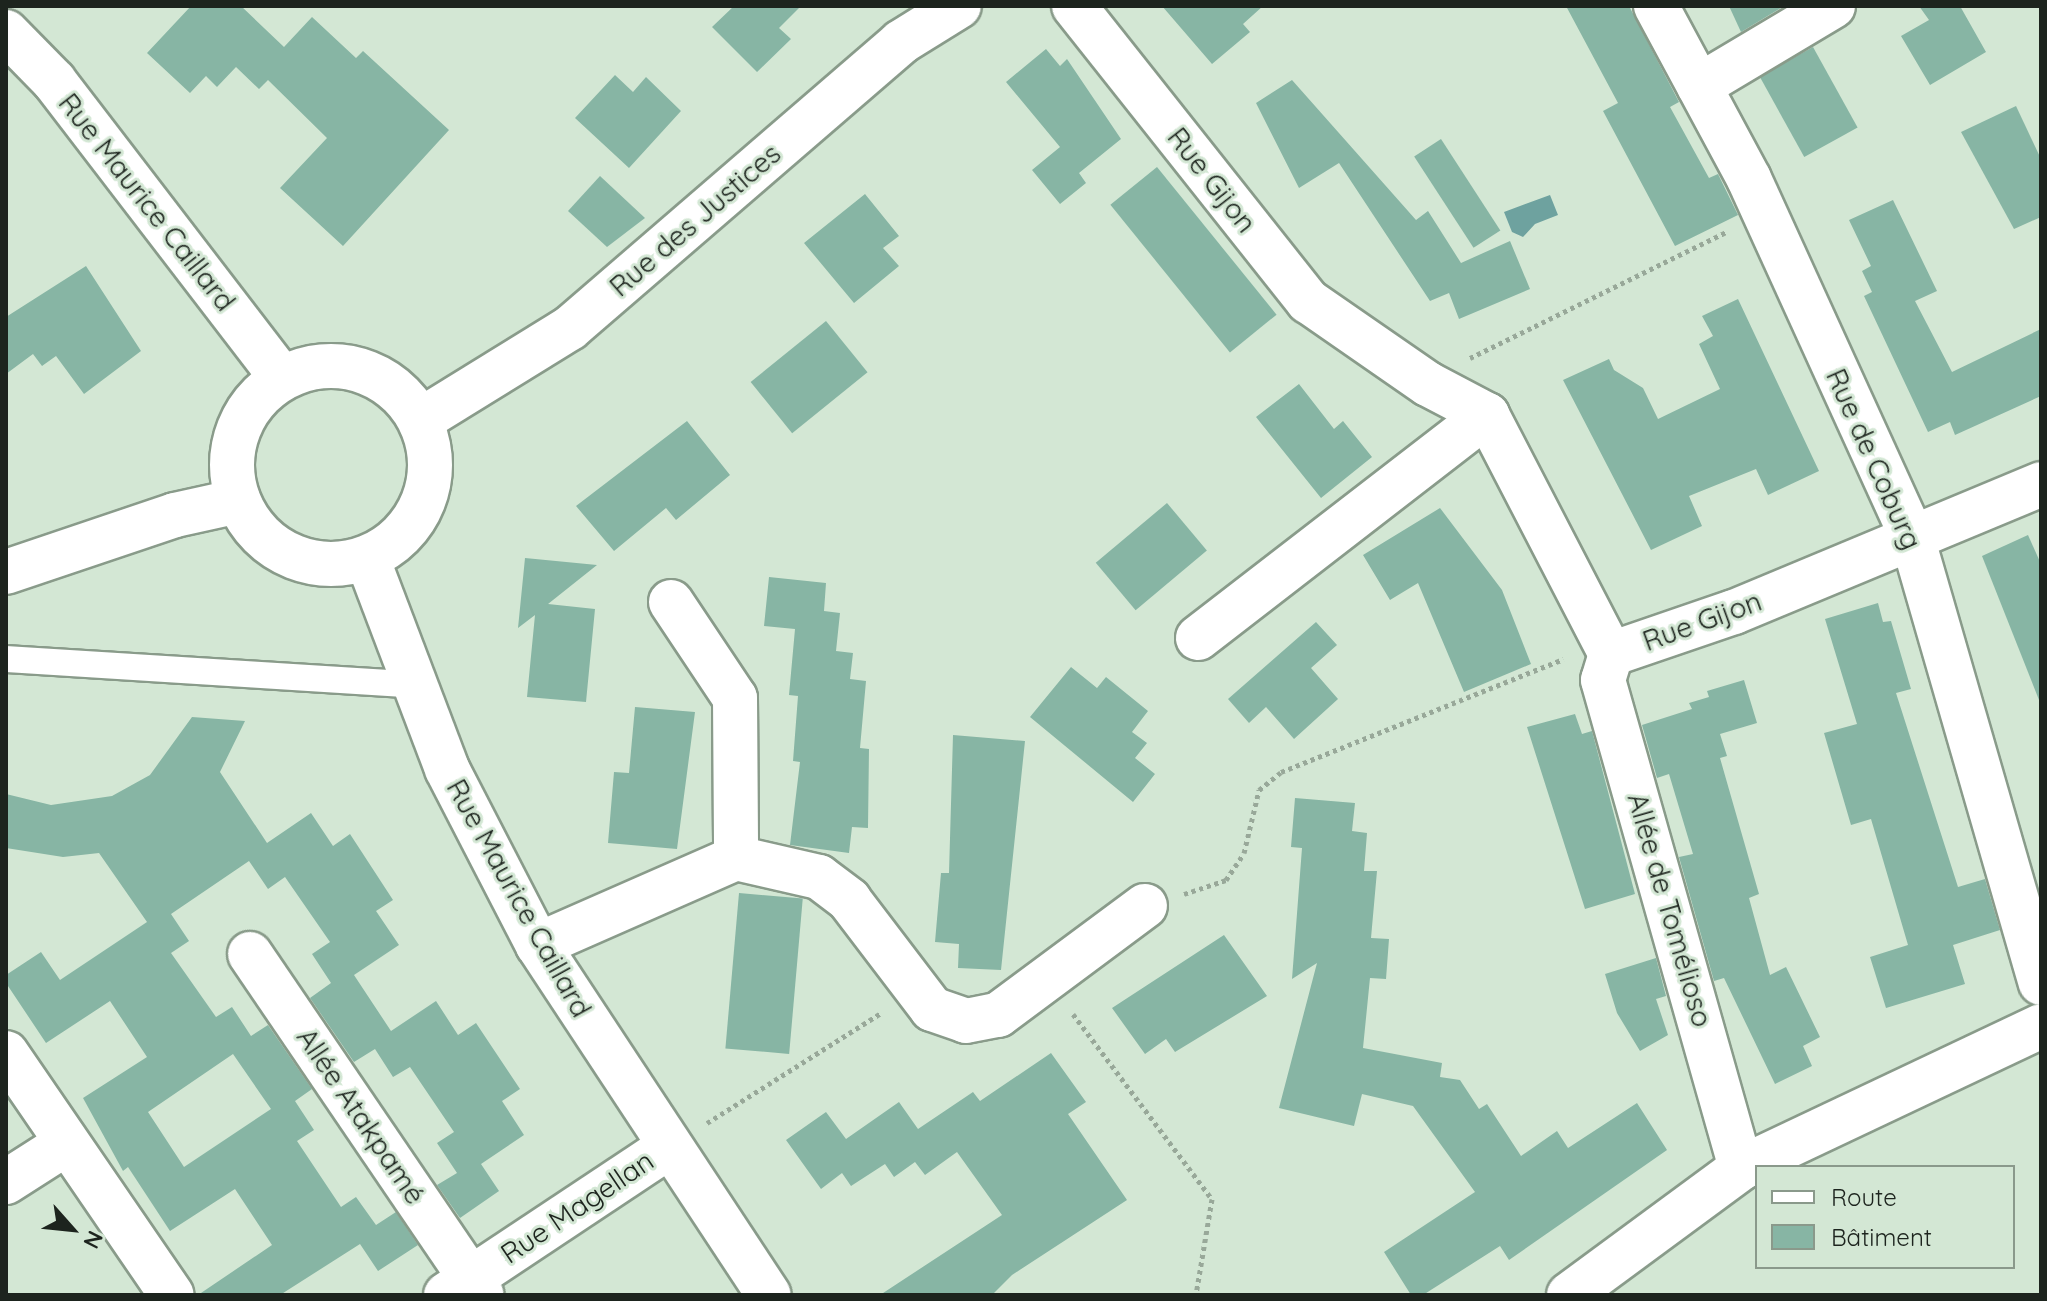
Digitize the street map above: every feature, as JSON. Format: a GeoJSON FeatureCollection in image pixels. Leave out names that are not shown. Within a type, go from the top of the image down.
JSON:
{"type":"FeatureCollection","features":[{"type":"Feature","properties":{"kind":"street","name":"Rue des Justices"},"geometry":{"type":"LineString","coordinates":[[421,420],[570,328],[901,42],[959,6]]}},
{"type":"Feature","properties":{"kind":"street","name":"Rue Gijon"},"geometry":{"type":"LineString","coordinates":[[1074,6],[1308,301],[1428,384],[1487,415],[1609,648],[1734,612],[2041,484]]}},
{"type":"Feature","properties":{"kind":"street","name":"Rue de Coburg"},"geometry":{"type":"LineString","coordinates":[[1656,6],[1765,214],[1912,537],[2041,983]]}},
{"type":"Feature","properties":{"kind":"street"},"geometry":{"type":"LineString","coordinates":[[1699,86],[1833,6]]}},
{"type":"Feature","properties":{"kind":"street","name":"Rue Maurice Caillard"},"geometry":{"type":"LineString","coordinates":[[6,32],[54,81],[281,377]]}},
{"type":"Feature","properties":{"kind":"street"},"geometry":{"type":"LineString","coordinates":[[312,366],[365,371],[402,394],[421,420],[431,452],[421,506],[395,541],[367,558],[305,562],[253,528],[238,501],[232,445],[259,395],[281,377],[312,366]]}},
{"type":"Feature","properties":{"kind":"street"},"geometry":{"type":"LineString","coordinates":[[1198,638],[1487,415]]}},
{"type":"Feature","properties":{"kind":"street"},"geometry":{"type":"LineString","coordinates":[[6,572],[175,515],[238,501]]}},
{"type":"Feature","properties":{"kind":"street","name":"Rue Maurice Caillard"},"geometry":{"type":"LineString","coordinates":[[367,558],[447,769],[538,945],[769,1295]]}},
{"type":"Feature","properties":{"kind":"street"},"geometry":{"type":"LineString","coordinates":[[671,602],[735,698],[736,858]]}},
{"type":"Feature","properties":{"kind":"street","name":"Allée de Tomélioso"},"geometry":{"type":"LineString","coordinates":[[1609,648],[1603,680],[1741,1168]]}},
{"type":"Feature","properties":{"kind":"street"},"geometry":{"type":"LineString","coordinates":[[538,945],[736,858],[819,877],[849,900],[932,1009],[966,1021],[998,1015],[1048,981],[1145,906]]}},
{"type":"Feature","properties":{"kind":"street","name":"Allée Atakpamé"},"geometry":{"type":"LineString","coordinates":[[250,954],[467,1289]]}},
{"type":"Feature","properties":{"kind":"street"},"geometry":{"type":"LineString","coordinates":[[1569,1295],[1741,1168],[2041,1026]]}},
{"type":"Feature","properties":{"kind":"street"},"geometry":{"type":"LineString","coordinates":[[6,1053],[172,1295]]}},
{"type":"Feature","properties":{"kind":"street"},"geometry":{"type":"LineString","coordinates":[[6,1182],[67,1143]]}},
{"type":"Feature","properties":{"kind":"street","name":"Rue Magellan"},"geometry":{"type":"LineString","coordinates":[[467,1289],[669,1147]]}},
{"type":"Feature","properties":{"kind":"lane"},"geometry":{"type":"LineString","coordinates":[[6,659],[415,685]]}},
{"type":"Feature","properties":{"kind":"path"},"geometry":{"type":"LineString","coordinates":[[1428,384],[1496,341],[1765,214]]}},
{"type":"Feature","properties":{"kind":"path"},"geometry":{"type":"LineString","coordinates":[[1145,906],[1226,880],[1244,853],[1259,790],[1281,772],[1609,648]]}},
{"type":"Feature","properties":{"kind":"path"},"geometry":{"type":"LineString","coordinates":[[1048,981],[1212,1199],[1196,1295]]}},
{"type":"Feature","properties":{"kind":"path"},"geometry":{"type":"LineString","coordinates":[[669,1147],[916,991]]}},
{"type":"Feature","properties":{"kind":"water"},"geometry":{"type":"Polygon","coordinates":[[[1550,195],[1558,215],[1535,224],[1523,237],[1512,232],[1504,212],[1550,195]]]}},
{"type":"Feature","properties":{"kind":"building"},"geometry":{"type":"Polygon","coordinates":[[[191,6],[241,6],[284,47],[312,17],[356,58],[363,51],[449,130],[343,246],[280,188],[327,138],[268,80],[259,89],[236,67],[217,87],[206,76],[190,93],[147,53],[191,6]]]}},
{"type":"Feature","properties":{"kind":"building"},"geometry":{"type":"Polygon","coordinates":[[[734,6],[801,6],[779,28],[791,39],[757,72],[712,27],[734,6]]]}},
{"type":"Feature","properties":{"kind":"building"},"geometry":{"type":"Polygon","coordinates":[[[1162,6],[1263,6],[1243,24],[1250,32],[1212,64],[1162,6]]]}},
{"type":"Feature","properties":{"kind":"building"},"geometry":{"type":"Polygon","coordinates":[[[1566,6],[1629,6],[1679,102],[1670,107],[1709,178],[1718,174],[1738,215],[1675,246],[1603,111],[1618,103],[1566,6]]]}},
{"type":"Feature","properties":{"kind":"building"},"geometry":{"type":"Polygon","coordinates":[[[1729,6],[1784,6],[1741,32],[1729,6]]]}},
{"type":"Feature","properties":{"kind":"building"},"geometry":{"type":"Polygon","coordinates":[[[1919,6],[1960,6],[1986,52],[1930,85],[1901,36],[1929,20],[1919,6]]]}},
{"type":"Feature","properties":{"kind":"building"},"geometry":{"type":"Polygon","coordinates":[[[1813,47],[1858,127],[1804,157],[1760,77],[1813,47]]]}},
{"type":"Feature","properties":{"kind":"building"},"geometry":{"type":"Polygon","coordinates":[[[1046,49],[1060,66],[1067,59],[1121,139],[1079,173],[1086,183],[1060,204],[1032,170],[1060,147],[1006,82],[1046,49]]]}},
{"type":"Feature","properties":{"kind":"building"},"geometry":{"type":"Polygon","coordinates":[[[615,75],[633,92],[646,77],[681,111],[629,168],[575,118],[615,75]]]}},
{"type":"Feature","properties":{"kind":"building"},"geometry":{"type":"Polygon","coordinates":[[[1292,80],[1416,220],[1428,211],[1461,263],[1510,241],[1530,289],[1459,319],[1449,293],[1430,301],[1339,163],[1299,188],[1256,103],[1292,80]]]}},
{"type":"Feature","properties":{"kind":"building"},"geometry":{"type":"Polygon","coordinates":[[[2016,106],[2041,159],[2041,217],[2014,229],[1961,132],[2016,106]]]}},
{"type":"Feature","properties":{"kind":"building"},"geometry":{"type":"Polygon","coordinates":[[[1441,139],[1500,230],[1474,248],[1414,156],[1441,139]]]}},
{"type":"Feature","properties":{"kind":"building"},"geometry":{"type":"Polygon","coordinates":[[[1157,167],[1277,315],[1230,352],[1110,205],[1157,167]]]}},
{"type":"Feature","properties":{"kind":"building"},"geometry":{"type":"Polygon","coordinates":[[[600,176],[645,218],[607,247],[568,211],[600,176]]]}},
{"type":"Feature","properties":{"kind":"building"},"geometry":{"type":"Polygon","coordinates":[[[865,194],[899,236],[883,248],[899,266],[854,303],[804,243],[865,194]]]}},
{"type":"Feature","properties":{"kind":"building"},"geometry":{"type":"Polygon","coordinates":[[[1893,200],[1937,291],[1915,301],[1952,372],[2041,329],[2041,396],[1955,435],[1950,422],[1928,432],[1864,296],[1872,292],[1862,271],[1871,266],[1849,220],[1893,200]]]}},
{"type":"Feature","properties":{"kind":"building"},"geometry":{"type":"Polygon","coordinates":[[[86,266],[141,351],[84,394],[56,356],[42,366],[33,354],[6,374],[6,317],[86,266]]]}},
{"type":"Feature","properties":{"kind":"building"},"geometry":{"type":"Polygon","coordinates":[[[1738,299],[1819,471],[1768,495],[1756,469],[1689,496],[1702,526],[1651,550],[1563,380],[1609,359],[1614,370],[1643,388],[1658,419],[1720,389],[1699,344],[1713,336],[1702,316],[1738,299]]]}},
{"type":"Feature","properties":{"kind":"building"},"geometry":{"type":"Polygon","coordinates":[[[826,321],[868,372],[792,433],[751,382],[826,321]]]}},
{"type":"Feature","properties":{"kind":"building"},"geometry":{"type":"Polygon","coordinates":[[[1299,384],[1334,429],[1343,421],[1372,457],[1321,498],[1256,417],[1299,384]]]}},
{"type":"Feature","properties":{"kind":"building"},"geometry":{"type":"Polygon","coordinates":[[[687,421],[730,475],[676,520],[666,508],[614,551],[576,506],[687,421]]]}},
{"type":"Feature","properties":{"kind":"building"},"geometry":{"type":"Polygon","coordinates":[[[1167,503],[1207,550],[1136,610],[1096,563],[1167,503]]]}},
{"type":"Feature","properties":{"kind":"building"},"geometry":{"type":"Polygon","coordinates":[[[1440,508],[1502,590],[1531,664],[1464,692],[1418,583],[1390,600],[1363,555],[1440,508]]]}},
{"type":"Feature","properties":{"kind":"building"},"geometry":{"type":"Polygon","coordinates":[[[2028,535],[2041,564],[2041,705],[1982,556],[2028,535]]]}},
{"type":"Feature","properties":{"kind":"building"},"geometry":{"type":"Polygon","coordinates":[[[525,558],[597,565],[548,604],[595,609],[586,702],[527,697],[535,615],[518,628],[525,558]]]}},
{"type":"Feature","properties":{"kind":"building"},"geometry":{"type":"Polygon","coordinates":[[[769,577],[826,583],[824,611],[840,613],[836,651],[853,653],[850,679],[866,681],[860,748],[869,749],[868,828],[852,827],[849,853],[790,845],[800,762],[793,761],[798,696],[789,695],[795,629],[764,626],[769,577]]]}},
{"type":"Feature","properties":{"kind":"building"},"geometry":{"type":"Polygon","coordinates":[[[1878,603],[1883,622],[1891,621],[1911,689],[1896,693],[1958,887],[1985,879],[2000,930],[1953,945],[1965,984],[1886,1008],[1870,957],[1908,945],[1871,819],[1851,825],[1824,733],[1857,724],[1825,619],[1878,603]]]}},
{"type":"Feature","properties":{"kind":"building"},"geometry":{"type":"Polygon","coordinates":[[[1316,622],[1337,645],[1311,668],[1338,699],[1294,739],[1266,707],[1249,723],[1228,699],[1316,622]]]}},
{"type":"Feature","properties":{"kind":"building"},"geometry":{"type":"Polygon","coordinates":[[[1071,667],[1097,688],[1106,677],[1148,711],[1132,732],[1147,743],[1135,758],[1155,774],[1133,802],[1030,717],[1071,667]]]}},
{"type":"Feature","properties":{"kind":"building"},"geometry":{"type":"Polygon","coordinates":[[[1744,680],[1757,723],[1720,734],[1727,756],[1720,758],[1759,894],[1749,898],[1770,975],[1786,967],[1820,1037],[1803,1046],[1812,1066],[1775,1084],[1724,978],[1714,981],[1679,857],[1693,854],[1669,774],[1657,778],[1642,725],[1692,709],[1689,703],[1709,697],[1707,691],[1744,680]]]}},
{"type":"Feature","properties":{"kind":"building"},"geometry":{"type":"Polygon","coordinates":[[[635,707],[695,712],[677,849],[608,843],[614,772],[629,773],[635,707]]]}},
{"type":"Feature","properties":{"kind":"building"},"geometry":{"type":"Polygon","coordinates":[[[1575,714],[1582,734],[1592,731],[1635,894],[1585,909],[1527,727],[1575,714]]]}},
{"type":"Feature","properties":{"kind":"building"},"geometry":{"type":"Polygon","coordinates":[[[192,717],[245,721],[220,772],[267,843],[311,813],[333,846],[350,834],[393,900],[376,911],[399,945],[354,975],[391,1031],[436,1001],[458,1035],[476,1023],[520,1089],[502,1101],[524,1135],[481,1164],[499,1191],[460,1218],[437,1185],[457,1173],[437,1143],[454,1132],[410,1067],[393,1077],[375,1049],[354,1062],[310,998],[331,983],[312,954],[330,942],[285,877],[268,889],[249,861],[171,914],[189,941],[171,953],[216,1017],[232,1007],[251,1036],[268,1025],[312,1089],[295,1101],[314,1130],[297,1141],[341,1207],[356,1197],[376,1225],[396,1212],[418,1245],[378,1271],[360,1244],[280,1295],[198,1295],[272,1245],[235,1189],[170,1231],[128,1167],[123,1171],[83,1098],[147,1057],[110,1001],[46,1043],[6,983],[6,975],[41,952],[60,980],[147,922],[99,853],[63,857],[6,848],[6,794],[51,805],[112,796],[150,775],[192,717]],[[233,1054],[148,1112],[184,1167],[271,1109],[233,1054]]]}},
{"type":"Feature","properties":{"kind":"building"},"geometry":{"type":"Polygon","coordinates":[[[953,735],[1025,741],[1001,970],[958,968],[959,944],[935,942],[941,873],[949,873],[953,735]]]}},
{"type":"Feature","properties":{"kind":"building"},"geometry":{"type":"Polygon","coordinates":[[[1295,798],[1355,803],[1352,831],[1367,833],[1364,871],[1377,871],[1371,938],[1389,939],[1386,979],[1370,978],[1363,1048],[1442,1063],[1440,1077],[1460,1080],[1479,1109],[1487,1104],[1521,1156],[1557,1131],[1568,1148],[1637,1103],[1667,1150],[1509,1260],[1500,1246],[1423,1295],[1411,1295],[1384,1252],[1475,1192],[1413,1106],[1362,1094],[1354,1126],[1279,1108],[1317,963],[1292,979],[1302,848],[1291,847],[1295,798]]]}},
{"type":"Feature","properties":{"kind":"building"},"geometry":{"type":"Polygon","coordinates":[[[739,893],[803,899],[789,1054],[725,1048],[739,893]]]}},
{"type":"Feature","properties":{"kind":"building"},"geometry":{"type":"Polygon","coordinates":[[[1224,935],[1267,996],[1175,1052],[1166,1039],[1145,1054],[1112,1008],[1224,935]]]}},
{"type":"Feature","properties":{"kind":"building"},"geometry":{"type":"Polygon","coordinates":[[[1656,958],[1666,996],[1656,999],[1668,1035],[1640,1051],[1617,1013],[1605,974],[1656,958]]]}},
{"type":"Feature","properties":{"kind":"building"},"geometry":{"type":"Polygon","coordinates":[[[1051,1053],[1086,1102],[1068,1114],[1127,1200],[1012,1275],[992,1295],[880,1295],[1002,1215],[957,1152],[925,1175],[915,1162],[894,1177],[885,1164],[851,1186],[842,1173],[821,1189],[786,1140],[826,1112],[846,1139],[899,1102],[918,1129],[973,1092],[980,1101],[1051,1053]]]}}]}
